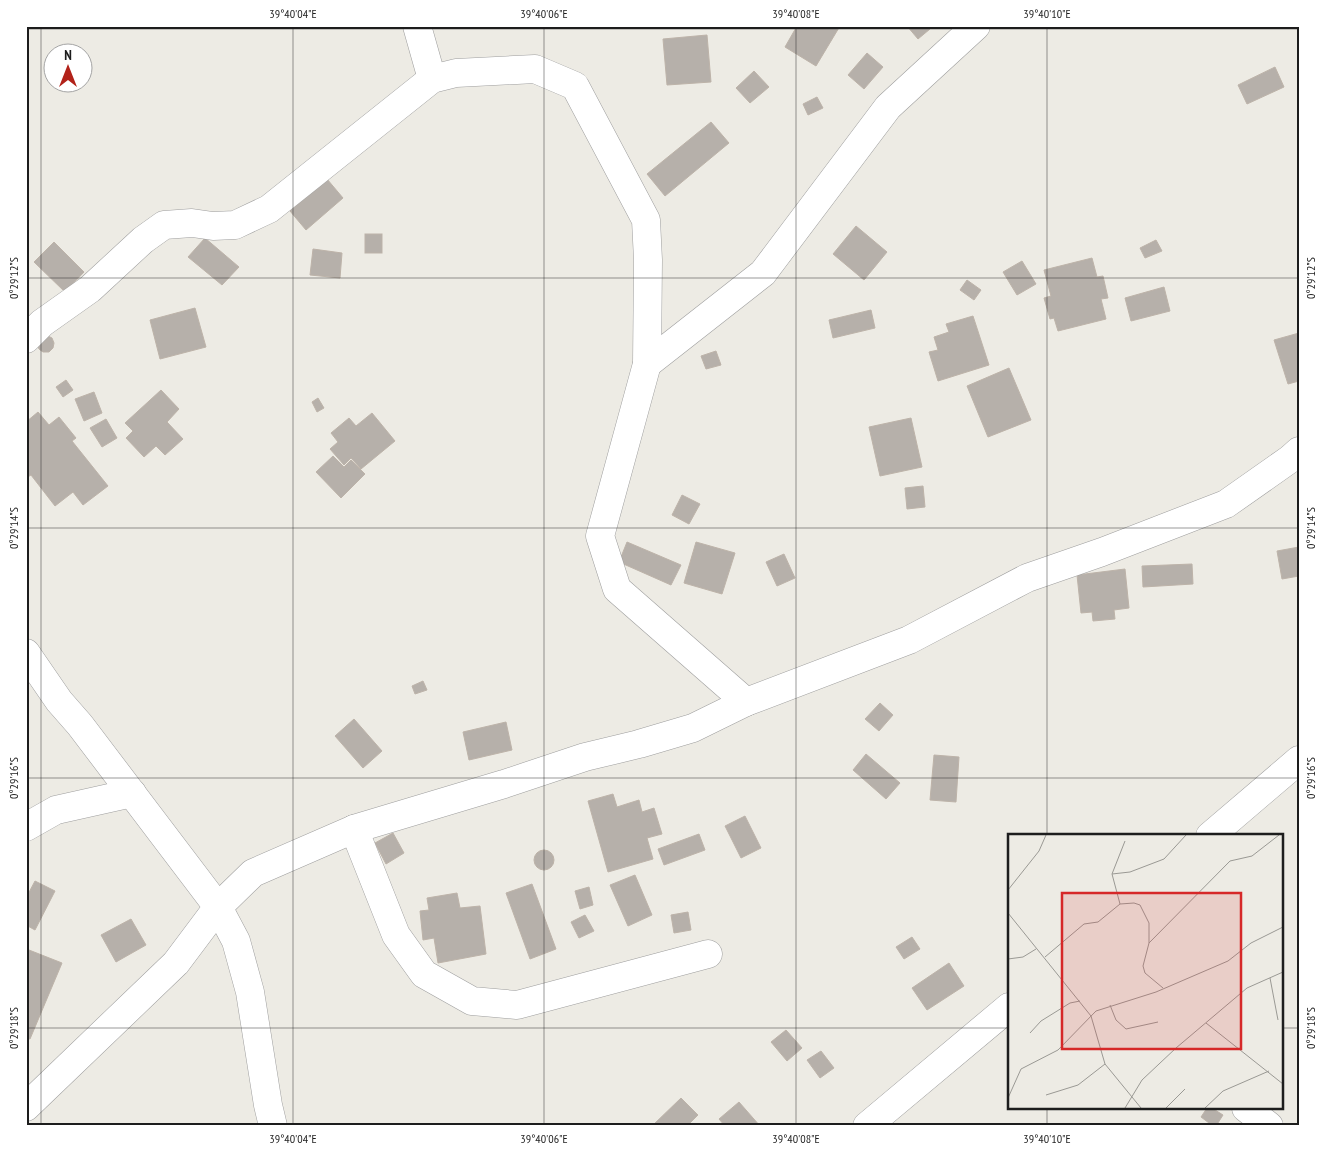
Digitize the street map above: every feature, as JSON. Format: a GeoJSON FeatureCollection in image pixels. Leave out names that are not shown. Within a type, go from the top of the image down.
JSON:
{"type":"FeatureCollection","features":[{"type":"Feature","properties":{"kind":"street"},"geometry":{"type":"LineString","coordinates":[[417,26],[432,79]]}},
{"type":"Feature","properties":{"kind":"street"},"geometry":{"type":"LineString","coordinates":[[647,364],[763,273],[888,107],[976,26]]}},
{"type":"Feature","properties":{"kind":"street"},"geometry":{"type":"LineString","coordinates":[[26,338],[42,323],[90,288],[143,240],[164,225],[192,223],[213,226],[235,225],[269,209],[432,79],[456,73],[535,69],[575,86],[646,220],[648,260],[647,364],[600,536],[617,589],[746,702]]}},
{"type":"Feature","properties":{"kind":"street"},"geometry":{"type":"LineString","coordinates":[[26,1107],[176,964],[218,907],[253,873],[354,829],[504,784],[585,757],[693,728],[746,702],[909,640],[1027,578],[1102,552],[1226,504],[1299,450]]}},
{"type":"Feature","properties":{"kind":"street"},"geometry":{"type":"LineString","coordinates":[[26,653],[60,701],[218,907],[236,941],[250,992],[273,1126]]}},
{"type":"Feature","properties":{"kind":"street"},"geometry":{"type":"LineString","coordinates":[[1212,834],[1299,760]]}},
{"type":"Feature","properties":{"kind":"street"},"geometry":{"type":"LineString","coordinates":[[26,827],[56,810],[132,793]]}},
{"type":"Feature","properties":{"kind":"street"},"geometry":{"type":"LineString","coordinates":[[354,829],[396,935],[424,974],[472,1001],[517,1005],[708,954]]}},
{"type":"Feature","properties":{"kind":"street"},"geometry":{"type":"LineString","coordinates":[[867,1126],[1008,1008]]}},
{"type":"Feature","properties":{"kind":"street"},"geometry":{"type":"LineString","coordinates":[[1249,1110],[1269,1126]]}},
{"type":"Feature","properties":{"kind":"building"},"geometry":{"type":"Polygon","coordinates":[[[797,26],[840,26],[816,66],[785,47],[797,26]]]}},
{"type":"Feature","properties":{"kind":"building"},"geometry":{"type":"Polygon","coordinates":[[[907,26],[927,26],[930,29],[918,39],[907,26]]]}},
{"type":"Feature","properties":{"kind":"building"},"geometry":{"type":"Polygon","coordinates":[[[707,35],[711,82],[667,85],[663,39],[707,35]]]}},
{"type":"Feature","properties":{"kind":"building"},"geometry":{"type":"Polygon","coordinates":[[[867,53],[883,67],[864,89],[848,75],[867,53]]]}},
{"type":"Feature","properties":{"kind":"building"},"geometry":{"type":"Polygon","coordinates":[[[1275,67],[1284,87],[1247,104],[1238,85],[1275,67]]]}},
{"type":"Feature","properties":{"kind":"building"},"geometry":{"type":"Polygon","coordinates":[[[754,71],[769,87],[750,103],[736,88],[754,71]]]}},
{"type":"Feature","properties":{"kind":"building"},"geometry":{"type":"Polygon","coordinates":[[[817,97],[823,108],[808,115],[803,104],[817,97]]]}},
{"type":"Feature","properties":{"kind":"building"},"geometry":{"type":"Polygon","coordinates":[[[711,122],[729,143],[665,196],[647,174],[711,122]]]}},
{"type":"Feature","properties":{"kind":"building"},"geometry":{"type":"Polygon","coordinates":[[[327,179],[343,198],[306,230],[290,211],[327,179]]]}},
{"type":"Feature","properties":{"kind":"building"},"geometry":{"type":"Polygon","coordinates":[[[856,226],[887,252],[864,280],[833,254],[856,226]]]}},
{"type":"Feature","properties":{"kind":"building"},"geometry":{"type":"Polygon","coordinates":[[[365,234],[382,234],[382,253],[365,253],[365,234]]]}},
{"type":"Feature","properties":{"kind":"building"},"geometry":{"type":"Polygon","coordinates":[[[205,238],[239,267],[222,285],[188,257],[205,238]]]}},
{"type":"Feature","properties":{"kind":"building"},"geometry":{"type":"Polygon","coordinates":[[[1156,240],[1162,251],[1145,258],[1140,248],[1156,240]]]}},
{"type":"Feature","properties":{"kind":"building"},"geometry":{"type":"Polygon","coordinates":[[[54,242],[84,272],[65,292],[34,262],[54,242]]]}},
{"type":"Feature","properties":{"kind":"building"},"geometry":{"type":"Polygon","coordinates":[[[313,249],[342,253],[340,278],[310,275],[313,249]]]}},
{"type":"Feature","properties":{"kind":"building"},"geometry":{"type":"Polygon","coordinates":[[[1092,258],[1097,277],[1103,276],[1108,298],[1101,299],[1106,319],[1058,331],[1054,318],[1050,319],[1044,298],[1051,296],[1044,270],[1092,258]]]}},
{"type":"Feature","properties":{"kind":"building"},"geometry":{"type":"Polygon","coordinates":[[[1022,261],[1036,284],[1017,295],[1003,272],[1022,261]]]}},
{"type":"Feature","properties":{"kind":"building"},"geometry":{"type":"Polygon","coordinates":[[[967,280],[981,290],[974,300],[960,290],[967,280]]]}},
{"type":"Feature","properties":{"kind":"building"},"geometry":{"type":"Polygon","coordinates":[[[1164,287],[1170,311],[1131,321],[1125,298],[1164,287]]]}},
{"type":"Feature","properties":{"kind":"building"},"geometry":{"type":"Polygon","coordinates":[[[195,308],[206,347],[160,359],[150,320],[195,308]]]}},
{"type":"Feature","properties":{"kind":"building"},"geometry":{"type":"Polygon","coordinates":[[[871,310],[875,328],[833,338],[829,320],[871,310]]]}},
{"type":"Feature","properties":{"kind":"building"},"geometry":{"type":"Polygon","coordinates":[[[973,316],[989,365],[938,381],[929,352],[938,350],[934,337],[949,332],[946,324],[973,316]]]}},
{"type":"Feature","properties":{"kind":"building"},"geometry":{"type":"Polygon","coordinates":[[[1299,333],[1299,381],[1288,384],[1274,340],[1299,333]]]}},
{"type":"Feature","properties":{"kind":"building"},"geometry":{"type":"Polygon","coordinates":[[[48,336],[52,338],[53,348],[49,352],[43,352],[37,344],[48,336]]]}},
{"type":"Feature","properties":{"kind":"building"},"geometry":{"type":"Polygon","coordinates":[[[716,351],[721,365],[706,369],[701,356],[716,351]]]}},
{"type":"Feature","properties":{"kind":"building"},"geometry":{"type":"Polygon","coordinates":[[[1009,368],[1031,420],[988,437],[967,386],[1009,368]]]}},
{"type":"Feature","properties":{"kind":"building"},"geometry":{"type":"Polygon","coordinates":[[[66,380],[73,390],[63,397],[56,387],[66,380]]]}},
{"type":"Feature","properties":{"kind":"building"},"geometry":{"type":"Polygon","coordinates":[[[161,390],[179,409],[167,422],[183,439],[165,455],[156,446],[144,457],[126,438],[133,431],[125,423],[161,390]]]}},
{"type":"Feature","properties":{"kind":"building"},"geometry":{"type":"Polygon","coordinates":[[[94,392],[102,413],[84,421],[75,399],[94,392]]]}},
{"type":"Feature","properties":{"kind":"building"},"geometry":{"type":"Polygon","coordinates":[[[318,398],[324,408],[317,412],[312,402],[318,398]]]}},
{"type":"Feature","properties":{"kind":"building"},"geometry":{"type":"Polygon","coordinates":[[[38,412],[49,425],[59,417],[76,438],[72,441],[108,486],[83,505],[73,492],[55,506],[31,475],[26,478],[26,422],[38,412]]]}},
{"type":"Feature","properties":{"kind":"building"},"geometry":{"type":"Polygon","coordinates":[[[372,413],[395,441],[361,469],[351,458],[344,465],[330,449],[338,442],[331,433],[349,418],[356,426],[372,413]]]}},
{"type":"Feature","properties":{"kind":"building"},"geometry":{"type":"Polygon","coordinates":[[[911,418],[922,467],[880,476],[869,427],[911,418]]]}},
{"type":"Feature","properties":{"kind":"building"},"geometry":{"type":"Polygon","coordinates":[[[106,419],[117,438],[102,447],[90,428],[106,419]]]}},
{"type":"Feature","properties":{"kind":"building"},"geometry":{"type":"Polygon","coordinates":[[[333,456],[344,467],[351,460],[365,474],[341,498],[316,472],[333,456]]]}},
{"type":"Feature","properties":{"kind":"building"},"geometry":{"type":"Polygon","coordinates":[[[923,486],[925,507],[907,509],[905,488],[923,486]]]}},
{"type":"Feature","properties":{"kind":"building"},"geometry":{"type":"Polygon","coordinates":[[[682,495],[700,504],[689,524],[672,515],[682,495]]]}},
{"type":"Feature","properties":{"kind":"building"},"geometry":{"type":"Polygon","coordinates":[[[627,542],[681,565],[671,585],[619,562],[627,542]]]}},
{"type":"Feature","properties":{"kind":"building"},"geometry":{"type":"Polygon","coordinates":[[[696,542],[735,553],[722,594],[684,583],[696,542]]]}},
{"type":"Feature","properties":{"kind":"building"},"geometry":{"type":"Polygon","coordinates":[[[1299,547],[1299,576],[1282,579],[1277,551],[1299,547]]]}},
{"type":"Feature","properties":{"kind":"building"},"geometry":{"type":"Polygon","coordinates":[[[784,554],[795,578],[777,586],[766,562],[784,554]]]}},
{"type":"Feature","properties":{"kind":"building"},"geometry":{"type":"Polygon","coordinates":[[[1192,564],[1193,584],[1143,587],[1142,566],[1192,564]]]}},
{"type":"Feature","properties":{"kind":"building"},"geometry":{"type":"Polygon","coordinates":[[[1125,569],[1129,608],[1114,610],[1115,619],[1093,621],[1092,612],[1081,613],[1077,575],[1125,569]]]}},
{"type":"Feature","properties":{"kind":"building"},"geometry":{"type":"Polygon","coordinates":[[[423,681],[427,690],[415,694],[412,686],[423,681]]]}},
{"type":"Feature","properties":{"kind":"building"},"geometry":{"type":"Polygon","coordinates":[[[880,703],[893,715],[879,731],[865,719],[880,703]]]}},
{"type":"Feature","properties":{"kind":"building"},"geometry":{"type":"Polygon","coordinates":[[[354,719],[382,751],[363,768],[335,736],[354,719]]]}},
{"type":"Feature","properties":{"kind":"building"},"geometry":{"type":"Polygon","coordinates":[[[506,722],[512,750],[469,760],[463,732],[506,722]]]}},
{"type":"Feature","properties":{"kind":"building"},"geometry":{"type":"Polygon","coordinates":[[[866,754],[900,783],[886,799],[853,770],[866,754]]]}},
{"type":"Feature","properties":{"kind":"building"},"geometry":{"type":"Polygon","coordinates":[[[934,755],[959,757],[956,802],[930,800],[934,755]]]}},
{"type":"Feature","properties":{"kind":"building"},"geometry":{"type":"Polygon","coordinates":[[[613,794],[617,807],[639,800],[642,812],[654,808],[662,834],[647,838],[653,859],[608,872],[588,801],[613,794]]]}},
{"type":"Feature","properties":{"kind":"building"},"geometry":{"type":"Polygon","coordinates":[[[745,816],[761,848],[741,858],[725,826],[745,816]]]}},
{"type":"Feature","properties":{"kind":"building"},"geometry":{"type":"Polygon","coordinates":[[[393,833],[404,853],[386,864],[375,843],[393,833]]]}},
{"type":"Feature","properties":{"kind":"building"},"geometry":{"type":"Polygon","coordinates":[[[699,834],[705,850],[664,865],[658,849],[699,834]]]}},
{"type":"Feature","properties":{"kind":"building"},"geometry":{"type":"Polygon","coordinates":[[[544,850],[551,853],[554,860],[551,867],[544,870],[537,867],[534,860],[537,853],[544,850]]]}},
{"type":"Feature","properties":{"kind":"building"},"geometry":{"type":"Polygon","coordinates":[[[635,875],[652,915],[628,926],[610,885],[635,875]]]}},
{"type":"Feature","properties":{"kind":"building"},"geometry":{"type":"Polygon","coordinates":[[[35,881],[55,891],[35,930],[26,925],[26,898],[35,881]]]}},
{"type":"Feature","properties":{"kind":"building"},"geometry":{"type":"Polygon","coordinates":[[[532,884],[556,949],[530,959],[506,893],[532,884]]]}},
{"type":"Feature","properties":{"kind":"building"},"geometry":{"type":"Polygon","coordinates":[[[589,887],[593,905],[580,909],[575,891],[589,887]]]}},
{"type":"Feature","properties":{"kind":"building"},"geometry":{"type":"Polygon","coordinates":[[[457,893],[460,908],[480,906],[486,954],[438,963],[434,938],[423,940],[420,911],[429,910],[427,898],[457,893]]]}},
{"type":"Feature","properties":{"kind":"building"},"geometry":{"type":"Polygon","coordinates":[[[688,912],[691,930],[674,933],[671,915],[688,912]]]}},
{"type":"Feature","properties":{"kind":"building"},"geometry":{"type":"Polygon","coordinates":[[[585,915],[594,931],[579,938],[571,922],[585,915]]]}},
{"type":"Feature","properties":{"kind":"building"},"geometry":{"type":"Polygon","coordinates":[[[131,919],[146,945],[116,962],[101,935],[131,919]]]}},
{"type":"Feature","properties":{"kind":"building"},"geometry":{"type":"Polygon","coordinates":[[[912,937],[920,949],[904,959],[896,947],[912,937]]]}},
{"type":"Feature","properties":{"kind":"building"},"geometry":{"type":"Polygon","coordinates":[[[29,950],[62,963],[30,1039],[26,1038],[26,955],[29,950]]]}},
{"type":"Feature","properties":{"kind":"building"},"geometry":{"type":"Polygon","coordinates":[[[949,963],[964,986],[927,1010],[912,988],[949,963]]]}},
{"type":"Feature","properties":{"kind":"building"},"geometry":{"type":"Polygon","coordinates":[[[786,1030],[802,1048],[787,1061],[771,1042],[786,1030]]]}},
{"type":"Feature","properties":{"kind":"building"},"geometry":{"type":"Polygon","coordinates":[[[821,1051],[834,1068],[820,1078],[807,1060],[821,1051]]]}},
{"type":"Feature","properties":{"kind":"building"},"geometry":{"type":"Polygon","coordinates":[[[681,1098],[698,1115],[687,1126],[652,1126],[681,1098]]]}},
{"type":"Feature","properties":{"kind":"building"},"geometry":{"type":"Polygon","coordinates":[[[739,1102],[760,1126],[725,1126],[719,1119],[739,1102]]]}},
{"type":"Feature","properties":{"kind":"building"},"geometry":{"type":"Polygon","coordinates":[[[1206,1110],[1215,1110],[1223,1115],[1216,1126],[1213,1126],[1201,1117],[1206,1110]]]}}]}
